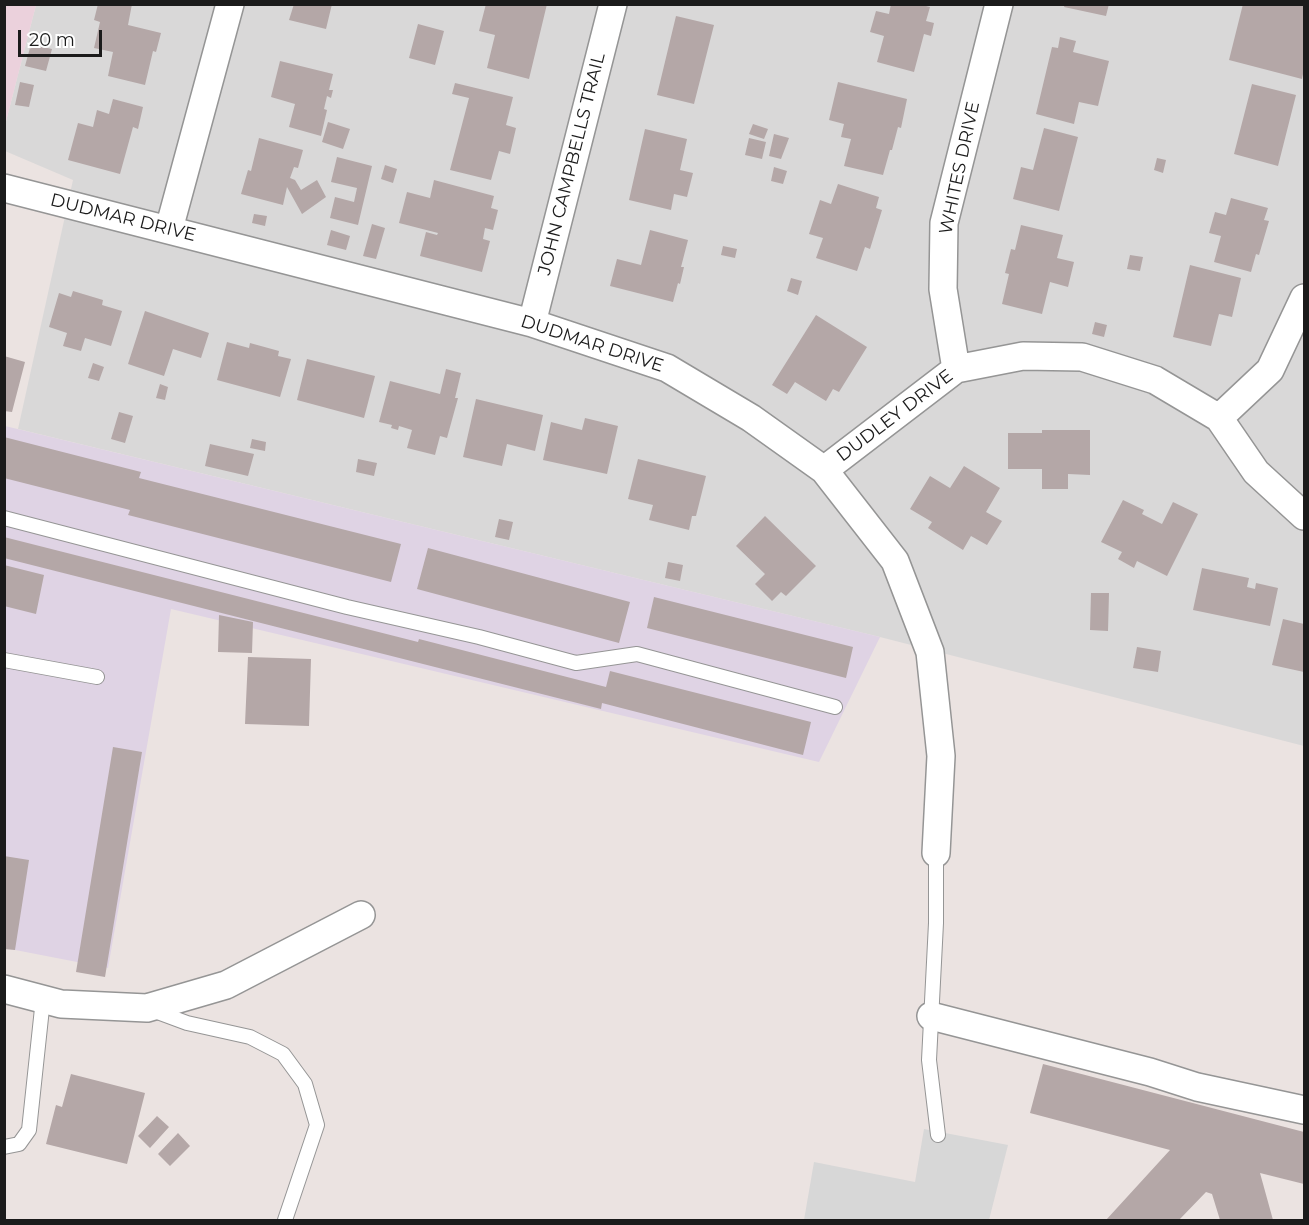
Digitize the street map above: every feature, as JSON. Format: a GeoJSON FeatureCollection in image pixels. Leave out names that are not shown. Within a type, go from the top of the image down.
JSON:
{"type":"FeatureCollection","features":[{"type":"Feature","properties":{"kind":"street"},"geometry":{"type":"LineString","coordinates":[[169,229],[230,4]]}},
{"type":"Feature","properties":{"kind":"street","name":"JOHN CAMPBELLS TRAIL"},"geometry":{"type":"LineString","coordinates":[[532,323],[613,4]]}},
{"type":"Feature","properties":{"kind":"street","name":"WHITES DRIVE"},"geometry":{"type":"LineString","coordinates":[[956,369],[943,289],[944,223],[999,4]]}},
{"type":"Feature","properties":{"kind":"street","name":"DUDMAR DRIVE"},"geometry":{"type":"LineString","coordinates":[[4,188],[532,323],[667,368],[751,418],[824,470],[895,561],[930,652],[940,756],[936,854]]}},
{"type":"Feature","properties":{"kind":"street"},"geometry":{"type":"LineString","coordinates":[[1219,418],[1270,370],[1305,298]]}},
{"type":"Feature","properties":{"kind":"street","name":"DUDLEY DRIVE"},"geometry":{"type":"LineString","coordinates":[[824,470],[956,369],[1023,356],[1082,357],[1155,380],[1219,418],[1256,472],[1305,516]]}},
{"type":"Feature","properties":{"kind":"street"},"geometry":{"type":"LineString","coordinates":[[4,989],[61,1004],[147,1008],[226,985],[361,915]]}},
{"type":"Feature","properties":{"kind":"street"},"geometry":{"type":"LineString","coordinates":[[932,1016],[1150,1072],[1197,1087],[1305,1110]]}},
{"type":"Feature","properties":{"kind":"lane"},"geometry":{"type":"LineString","coordinates":[[4,518],[346,608],[479,637],[576,663],[637,654],[835,707]]}},
{"type":"Feature","properties":{"kind":"lane"},"geometry":{"type":"LineString","coordinates":[[4,660],[97,677]]}},
{"type":"Feature","properties":{"kind":"lane"},"geometry":{"type":"LineString","coordinates":[[936,854],[936,923],[929,1060],[938,1135]]}},
{"type":"Feature","properties":{"kind":"lane"},"geometry":{"type":"LineString","coordinates":[[4,1147],[19,1144],[29,1130],[43,999]]}},
{"type":"Feature","properties":{"kind":"lane"},"geometry":{"type":"LineString","coordinates":[[147,1008],[187,1023],[250,1037],[283,1054],[305,1084],[317,1125],[285,1221]]}},
{"type":"Feature","properties":{"kind":"shaded area"},"geometry":{"type":"Polygon","coordinates":[[[4,5],[36,5],[5,125],[4,5]]]}},
{"type":"Feature","properties":{"kind":"shaded area"},"geometry":{"type":"Polygon","coordinates":[[[36,5],[1304,5],[1304,746],[880,637],[18,429],[73,180],[5,151],[5,125],[36,5]]]}},
{"type":"Feature","properties":{"kind":"shaded area"},"geometry":{"type":"Polygon","coordinates":[[[5,426],[880,637],[819,762],[171,609],[108,968],[5,948],[5,426]]]}},
{"type":"Feature","properties":{"kind":"shaded area"},"geometry":{"type":"Polygon","coordinates":[[[924,1129],[1008,1145],[989,1220],[804,1220],[814,1162],[915,1182],[924,1129]]]}},
{"type":"Feature","properties":{"kind":"building"},"geometry":{"type":"Polygon","coordinates":[[[98,4],[132,4],[128,25],[161,33],[156,52],[153,51],[145,85],[108,76],[113,52],[94,48],[100,22],[94,20],[98,4]]]}},
{"type":"Feature","properties":{"kind":"building"},"geometry":{"type":"Polygon","coordinates":[[[294,4],[332,4],[326,29],[289,20],[294,4]]]}},
{"type":"Feature","properties":{"kind":"building"},"geometry":{"type":"Polygon","coordinates":[[[486,4],[547,4],[529,79],[487,68],[495,35],[479,31],[486,4]]]}},
{"type":"Feature","properties":{"kind":"building"},"geometry":{"type":"Polygon","coordinates":[[[891,4],[918,4],[930,7],[926,21],[934,23],[931,36],[924,34],[914,72],[877,62],[884,36],[870,32],[876,11],[889,14],[891,4]]]}},
{"type":"Feature","properties":{"kind":"building"},"geometry":{"type":"Polygon","coordinates":[[[1065,4],[1109,4],[1106,16],[1064,7],[1065,4]]]}},
{"type":"Feature","properties":{"kind":"building"},"geometry":{"type":"Polygon","coordinates":[[[1243,4],[1304,4],[1302,79],[1229,60],[1243,4]]]}},
{"type":"Feature","properties":{"kind":"building"},"geometry":{"type":"Polygon","coordinates":[[[676,16],[714,25],[694,104],[657,95],[676,16]]]}},
{"type":"Feature","properties":{"kind":"building"},"geometry":{"type":"Polygon","coordinates":[[[418,24],[444,31],[435,65],[409,58],[418,24]]]}},
{"type":"Feature","properties":{"kind":"building"},"geometry":{"type":"Polygon","coordinates":[[[1060,37],[1076,41],[1073,52],[1109,61],[1098,106],[1079,102],[1074,124],[1036,114],[1052,47],[1058,48],[1060,37]]]}},
{"type":"Feature","properties":{"kind":"building"},"geometry":{"type":"Polygon","coordinates":[[[31,44],[52,49],[46,71],[25,66],[31,44]]]}},
{"type":"Feature","properties":{"kind":"building"},"geometry":{"type":"Polygon","coordinates":[[[280,61],[333,74],[329,90],[333,90],[331,98],[327,96],[324,109],[327,110],[321,136],[289,127],[295,104],[271,97],[280,61]]]}},
{"type":"Feature","properties":{"kind":"building"},"geometry":{"type":"Polygon","coordinates":[[[20,82],[34,85],[29,107],[15,105],[20,82]]]}},
{"type":"Feature","properties":{"kind":"building"},"geometry":{"type":"Polygon","coordinates":[[[838,82],[907,99],[901,128],[898,127],[883,175],[844,166],[851,139],[841,137],[844,124],[829,120],[838,82]]]}},
{"type":"Feature","properties":{"kind":"building"},"geometry":{"type":"Polygon","coordinates":[[[455,83],[513,97],[506,125],[516,128],[510,154],[499,151],[491,180],[450,170],[469,98],[452,94],[455,83]]]}},
{"type":"Feature","properties":{"kind":"building"},"geometry":{"type":"Polygon","coordinates":[[[1252,84],[1296,95],[1278,166],[1234,154],[1252,84]]]}},
{"type":"Feature","properties":{"kind":"building"},"geometry":{"type":"Polygon","coordinates":[[[113,99],[143,107],[138,129],[133,127],[120,174],[68,160],[78,123],[93,127],[97,110],[109,114],[113,99]]]}},
{"type":"Feature","properties":{"kind":"building"},"geometry":{"type":"Polygon","coordinates":[[[328,122],[350,129],[343,149],[322,142],[328,122]]]}},
{"type":"Feature","properties":{"kind":"building"},"geometry":{"type":"Polygon","coordinates":[[[753,124],[768,129],[764,139],[749,134],[753,124]]]}},
{"type":"Feature","properties":{"kind":"building"},"geometry":{"type":"Polygon","coordinates":[[[1044,128],[1078,137],[1059,211],[1013,199],[1021,167],[1033,170],[1044,128]]]}},
{"type":"Feature","properties":{"kind":"building"},"geometry":{"type":"Polygon","coordinates":[[[645,129],[687,139],[680,170],[693,173],[687,197],[674,194],[671,210],[629,200],[645,129]]]}},
{"type":"Feature","properties":{"kind":"building"},"geometry":{"type":"Polygon","coordinates":[[[774,134],[789,138],[781,159],[769,156],[774,134]]]}},
{"type":"Feature","properties":{"kind":"building"},"geometry":{"type":"Polygon","coordinates":[[[259,138],[303,150],[298,168],[294,167],[290,178],[295,180],[301,190],[317,180],[326,197],[302,214],[287,187],[283,205],[241,194],[248,170],[251,171],[259,138]]]}},
{"type":"Feature","properties":{"kind":"building"},"geometry":{"type":"Polygon","coordinates":[[[749,138],[766,142],[762,159],[745,155],[749,138]]]}},
{"type":"Feature","properties":{"kind":"building"},"geometry":{"type":"Polygon","coordinates":[[[337,157],[372,166],[358,225],[330,218],[335,197],[354,202],[357,188],[331,182],[337,157]]]}},
{"type":"Feature","properties":{"kind":"building"},"geometry":{"type":"Polygon","coordinates":[[[1157,158],[1166,160],[1163,173],[1154,170],[1157,158]]]}},
{"type":"Feature","properties":{"kind":"building"},"geometry":{"type":"Polygon","coordinates":[[[385,165],[397,169],[393,183],[381,179],[385,165]]]}},
{"type":"Feature","properties":{"kind":"building"},"geometry":{"type":"Polygon","coordinates":[[[774,167],[787,171],[783,184],[771,181],[774,167]]]}},
{"type":"Feature","properties":{"kind":"building"},"geometry":{"type":"Polygon","coordinates":[[[434,180],[494,196],[491,208],[498,210],[493,230],[485,228],[483,239],[490,241],[482,272],[420,256],[426,232],[437,235],[438,233],[399,223],[407,192],[430,198],[434,180]]]}},
{"type":"Feature","properties":{"kind":"building"},"geometry":{"type":"Polygon","coordinates":[[[838,184],[879,197],[876,208],[882,210],[870,249],[865,247],[857,271],[816,258],[823,238],[809,234],[820,200],[831,204],[838,184]]]}},
{"type":"Feature","properties":{"kind":"building"},"geometry":{"type":"Polygon","coordinates":[[[1231,198],[1268,208],[1264,220],[1269,221],[1259,255],[1256,254],[1251,272],[1214,262],[1221,236],[1209,233],[1215,212],[1226,215],[1231,198]]]}},
{"type":"Feature","properties":{"kind":"building"},"geometry":{"type":"Polygon","coordinates":[[[254,214],[267,216],[265,226],[252,223],[254,214]]]}},
{"type":"Feature","properties":{"kind":"building"},"geometry":{"type":"Polygon","coordinates":[[[372,224],[385,228],[376,259],[363,256],[372,224]]]}},
{"type":"Feature","properties":{"kind":"building"},"geometry":{"type":"Polygon","coordinates":[[[1021,225],[1063,235],[1057,258],[1074,262],[1068,287],[1050,282],[1042,314],[1002,304],[1009,274],[1005,273],[1011,249],[1015,250],[1021,225]]]}},
{"type":"Feature","properties":{"kind":"building"},"geometry":{"type":"Polygon","coordinates":[[[331,230],[350,236],[346,250],[327,245],[331,230]]]}},
{"type":"Feature","properties":{"kind":"building"},"geometry":{"type":"Polygon","coordinates":[[[650,230],[688,240],[681,267],[684,267],[680,284],[678,283],[673,302],[610,286],[617,259],[641,265],[650,230]]]}},
{"type":"Feature","properties":{"kind":"building"},"geometry":{"type":"Polygon","coordinates":[[[723,246],[737,249],[735,258],[721,255],[723,246]]]}},
{"type":"Feature","properties":{"kind":"building"},"geometry":{"type":"Polygon","coordinates":[[[1130,255],[1143,257],[1140,271],[1127,269],[1130,255]]]}},
{"type":"Feature","properties":{"kind":"building"},"geometry":{"type":"Polygon","coordinates":[[[1190,265],[1241,278],[1232,317],[1219,314],[1211,346],[1173,337],[1190,265]]]}},
{"type":"Feature","properties":{"kind":"building"},"geometry":{"type":"Polygon","coordinates":[[[791,278],[802,281],[798,295],[787,291],[791,278]]]}},
{"type":"Feature","properties":{"kind":"building"},"geometry":{"type":"Polygon","coordinates":[[[73,291],[103,300],[102,305],[122,311],[111,346],[85,338],[81,351],[63,346],[67,333],[49,327],[59,293],[71,297],[73,291]]]}},
{"type":"Feature","properties":{"kind":"building"},"geometry":{"type":"Polygon","coordinates":[[[145,311],[209,333],[201,358],[173,349],[164,376],[128,364],[145,311]]]}},
{"type":"Feature","properties":{"kind":"building"},"geometry":{"type":"Polygon","coordinates":[[[816,315],[867,347],[839,392],[833,389],[826,401],[795,382],[787,394],[772,385],[816,315]]]}},
{"type":"Feature","properties":{"kind":"building"},"geometry":{"type":"Polygon","coordinates":[[[1095,322],[1107,325],[1104,337],[1092,334],[1095,322]]]}},
{"type":"Feature","properties":{"kind":"building"},"geometry":{"type":"Polygon","coordinates":[[[227,342],[249,348],[250,343],[279,351],[278,356],[291,359],[280,397],[217,380],[227,342]]]}},
{"type":"Feature","properties":{"kind":"building"},"geometry":{"type":"Polygon","coordinates":[[[4,356],[25,362],[12,412],[4,411],[4,356]]]}},
{"type":"Feature","properties":{"kind":"building"},"geometry":{"type":"Polygon","coordinates":[[[307,359],[375,376],[364,418],[297,400],[307,359]]]}},
{"type":"Feature","properties":{"kind":"building"},"geometry":{"type":"Polygon","coordinates":[[[93,363],[104,367],[99,381],[88,378],[93,363]]]}},
{"type":"Feature","properties":{"kind":"building"},"geometry":{"type":"Polygon","coordinates":[[[446,369],[461,373],[455,398],[458,398],[447,438],[440,436],[435,455],[407,448],[412,430],[399,426],[398,430],[391,428],[392,425],[379,422],[390,381],[440,394],[446,369]]]}},
{"type":"Feature","properties":{"kind":"building"},"geometry":{"type":"Polygon","coordinates":[[[160,384],[168,387],[165,400],[156,398],[160,384]]]}},
{"type":"Feature","properties":{"kind":"building"},"geometry":{"type":"Polygon","coordinates":[[[476,399],[543,415],[535,451],[507,444],[502,466],[463,457],[476,399]]]}},
{"type":"Feature","properties":{"kind":"building"},"geometry":{"type":"Polygon","coordinates":[[[119,412],[133,416],[125,443],[111,439],[119,412]]]}},
{"type":"Feature","properties":{"kind":"building"},"geometry":{"type":"Polygon","coordinates":[[[585,418],[618,426],[607,474],[543,460],[551,422],[582,430],[585,418]]]}},
{"type":"Feature","properties":{"kind":"building"},"geometry":{"type":"Polygon","coordinates":[[[1042,430],[1090,430],[1090,475],[1068,474],[1068,489],[1042,489],[1042,469],[1008,469],[1008,433],[1042,433],[1042,430]]]}},
{"type":"Feature","properties":{"kind":"building"},"geometry":{"type":"Polygon","coordinates":[[[4,437],[141,472],[139,478],[401,544],[391,582],[128,515],[130,510],[4,478],[4,437]]]}},
{"type":"Feature","properties":{"kind":"building"},"geometry":{"type":"Polygon","coordinates":[[[252,439],[266,442],[265,451],[250,448],[252,439]]]}},
{"type":"Feature","properties":{"kind":"building"},"geometry":{"type":"Polygon","coordinates":[[[210,444],[254,454],[248,476],[205,466],[210,444]]]}},
{"type":"Feature","properties":{"kind":"building"},"geometry":{"type":"Polygon","coordinates":[[[358,459],[377,463],[374,476],[356,472],[358,459]]]}},
{"type":"Feature","properties":{"kind":"building"},"geometry":{"type":"Polygon","coordinates":[[[638,459],[706,476],[696,516],[692,516],[689,530],[649,520],[653,505],[628,499],[638,459]]]}},
{"type":"Feature","properties":{"kind":"building"},"geometry":{"type":"Polygon","coordinates":[[[964,466],[1000,488],[986,512],[1002,521],[987,545],[971,536],[963,550],[928,528],[932,522],[910,509],[930,476],[950,488],[964,466]]]}},
{"type":"Feature","properties":{"kind":"building"},"geometry":{"type":"Polygon","coordinates":[[[1123,500],[1144,510],[1142,514],[1162,524],[1173,502],[1198,514],[1167,576],[1137,561],[1134,568],[1118,559],[1122,552],[1101,542],[1123,500]]]}},
{"type":"Feature","properties":{"kind":"building"},"geometry":{"type":"Polygon","coordinates":[[[765,516],[816,566],[786,596],[781,592],[772,601],[755,584],[765,574],[736,546],[765,516]]]}},
{"type":"Feature","properties":{"kind":"building"},"geometry":{"type":"Polygon","coordinates":[[[499,519],[513,522],[509,540],[495,537],[499,519]]]}},
{"type":"Feature","properties":{"kind":"building"},"geometry":{"type":"Polygon","coordinates":[[[4,537],[606,687],[610,671],[811,722],[803,755],[602,703],[601,709],[4,558],[4,537]]]}},
{"type":"Feature","properties":{"kind":"building"},"geometry":{"type":"Polygon","coordinates":[[[428,548],[630,602],[619,643],[417,589],[428,548]]]}},
{"type":"Feature","properties":{"kind":"building"},"geometry":{"type":"Polygon","coordinates":[[[668,562],[683,565],[680,581],[665,578],[668,562]]]}},
{"type":"Feature","properties":{"kind":"building"},"geometry":{"type":"Polygon","coordinates":[[[4,565],[44,575],[36,614],[4,606],[4,565]]]}},
{"type":"Feature","properties":{"kind":"building"},"geometry":{"type":"Polygon","coordinates":[[[1202,568],[1249,578],[1247,587],[1255,589],[1256,583],[1278,588],[1270,626],[1193,610],[1202,568]]]}},
{"type":"Feature","properties":{"kind":"building"},"geometry":{"type":"Polygon","coordinates":[[[1091,593],[1109,593],[1108,631],[1090,630],[1091,593]]]}},
{"type":"Feature","properties":{"kind":"building"},"geometry":{"type":"Polygon","coordinates":[[[654,597],[853,647],[846,678],[647,628],[654,597]]]}},
{"type":"Feature","properties":{"kind":"building"},"geometry":{"type":"Polygon","coordinates":[[[219,615],[253,622],[252,653],[218,652],[219,615]]]}},
{"type":"Feature","properties":{"kind":"building"},"geometry":{"type":"Polygon","coordinates":[[[1283,619],[1304,624],[1304,672],[1272,665],[1283,619]]]}},
{"type":"Feature","properties":{"kind":"building"},"geometry":{"type":"Polygon","coordinates":[[[1137,647],[1161,651],[1158,672],[1133,668],[1137,647]]]}},
{"type":"Feature","properties":{"kind":"building"},"geometry":{"type":"Polygon","coordinates":[[[248,657],[311,659],[309,726],[245,724],[248,657]]]}},
{"type":"Feature","properties":{"kind":"building"},"geometry":{"type":"Polygon","coordinates":[[[113,747],[142,752],[105,977],[76,972],[113,747]]]}},
{"type":"Feature","properties":{"kind":"building"},"geometry":{"type":"Polygon","coordinates":[[[4,856],[29,860],[15,950],[4,949],[4,856]]]}},
{"type":"Feature","properties":{"kind":"building"},"geometry":{"type":"Polygon","coordinates":[[[1043,1064],[1304,1132],[1304,1184],[1260,1173],[1273,1220],[1220,1220],[1212,1194],[1206,1192],[1179,1220],[1106,1220],[1170,1150],[1030,1113],[1043,1064]]]}},
{"type":"Feature","properties":{"kind":"building"},"geometry":{"type":"Polygon","coordinates":[[[71,1074],[145,1093],[127,1164],[46,1144],[56,1105],[62,1107],[71,1074]]]}},
{"type":"Feature","properties":{"kind":"building"},"geometry":{"type":"Polygon","coordinates":[[[157,1116],[169,1127],[150,1148],[138,1136],[157,1116]]]}},
{"type":"Feature","properties":{"kind":"building"},"geometry":{"type":"Polygon","coordinates":[[[178,1133],[190,1146],[170,1166],[158,1154],[178,1133]]]}}]}
